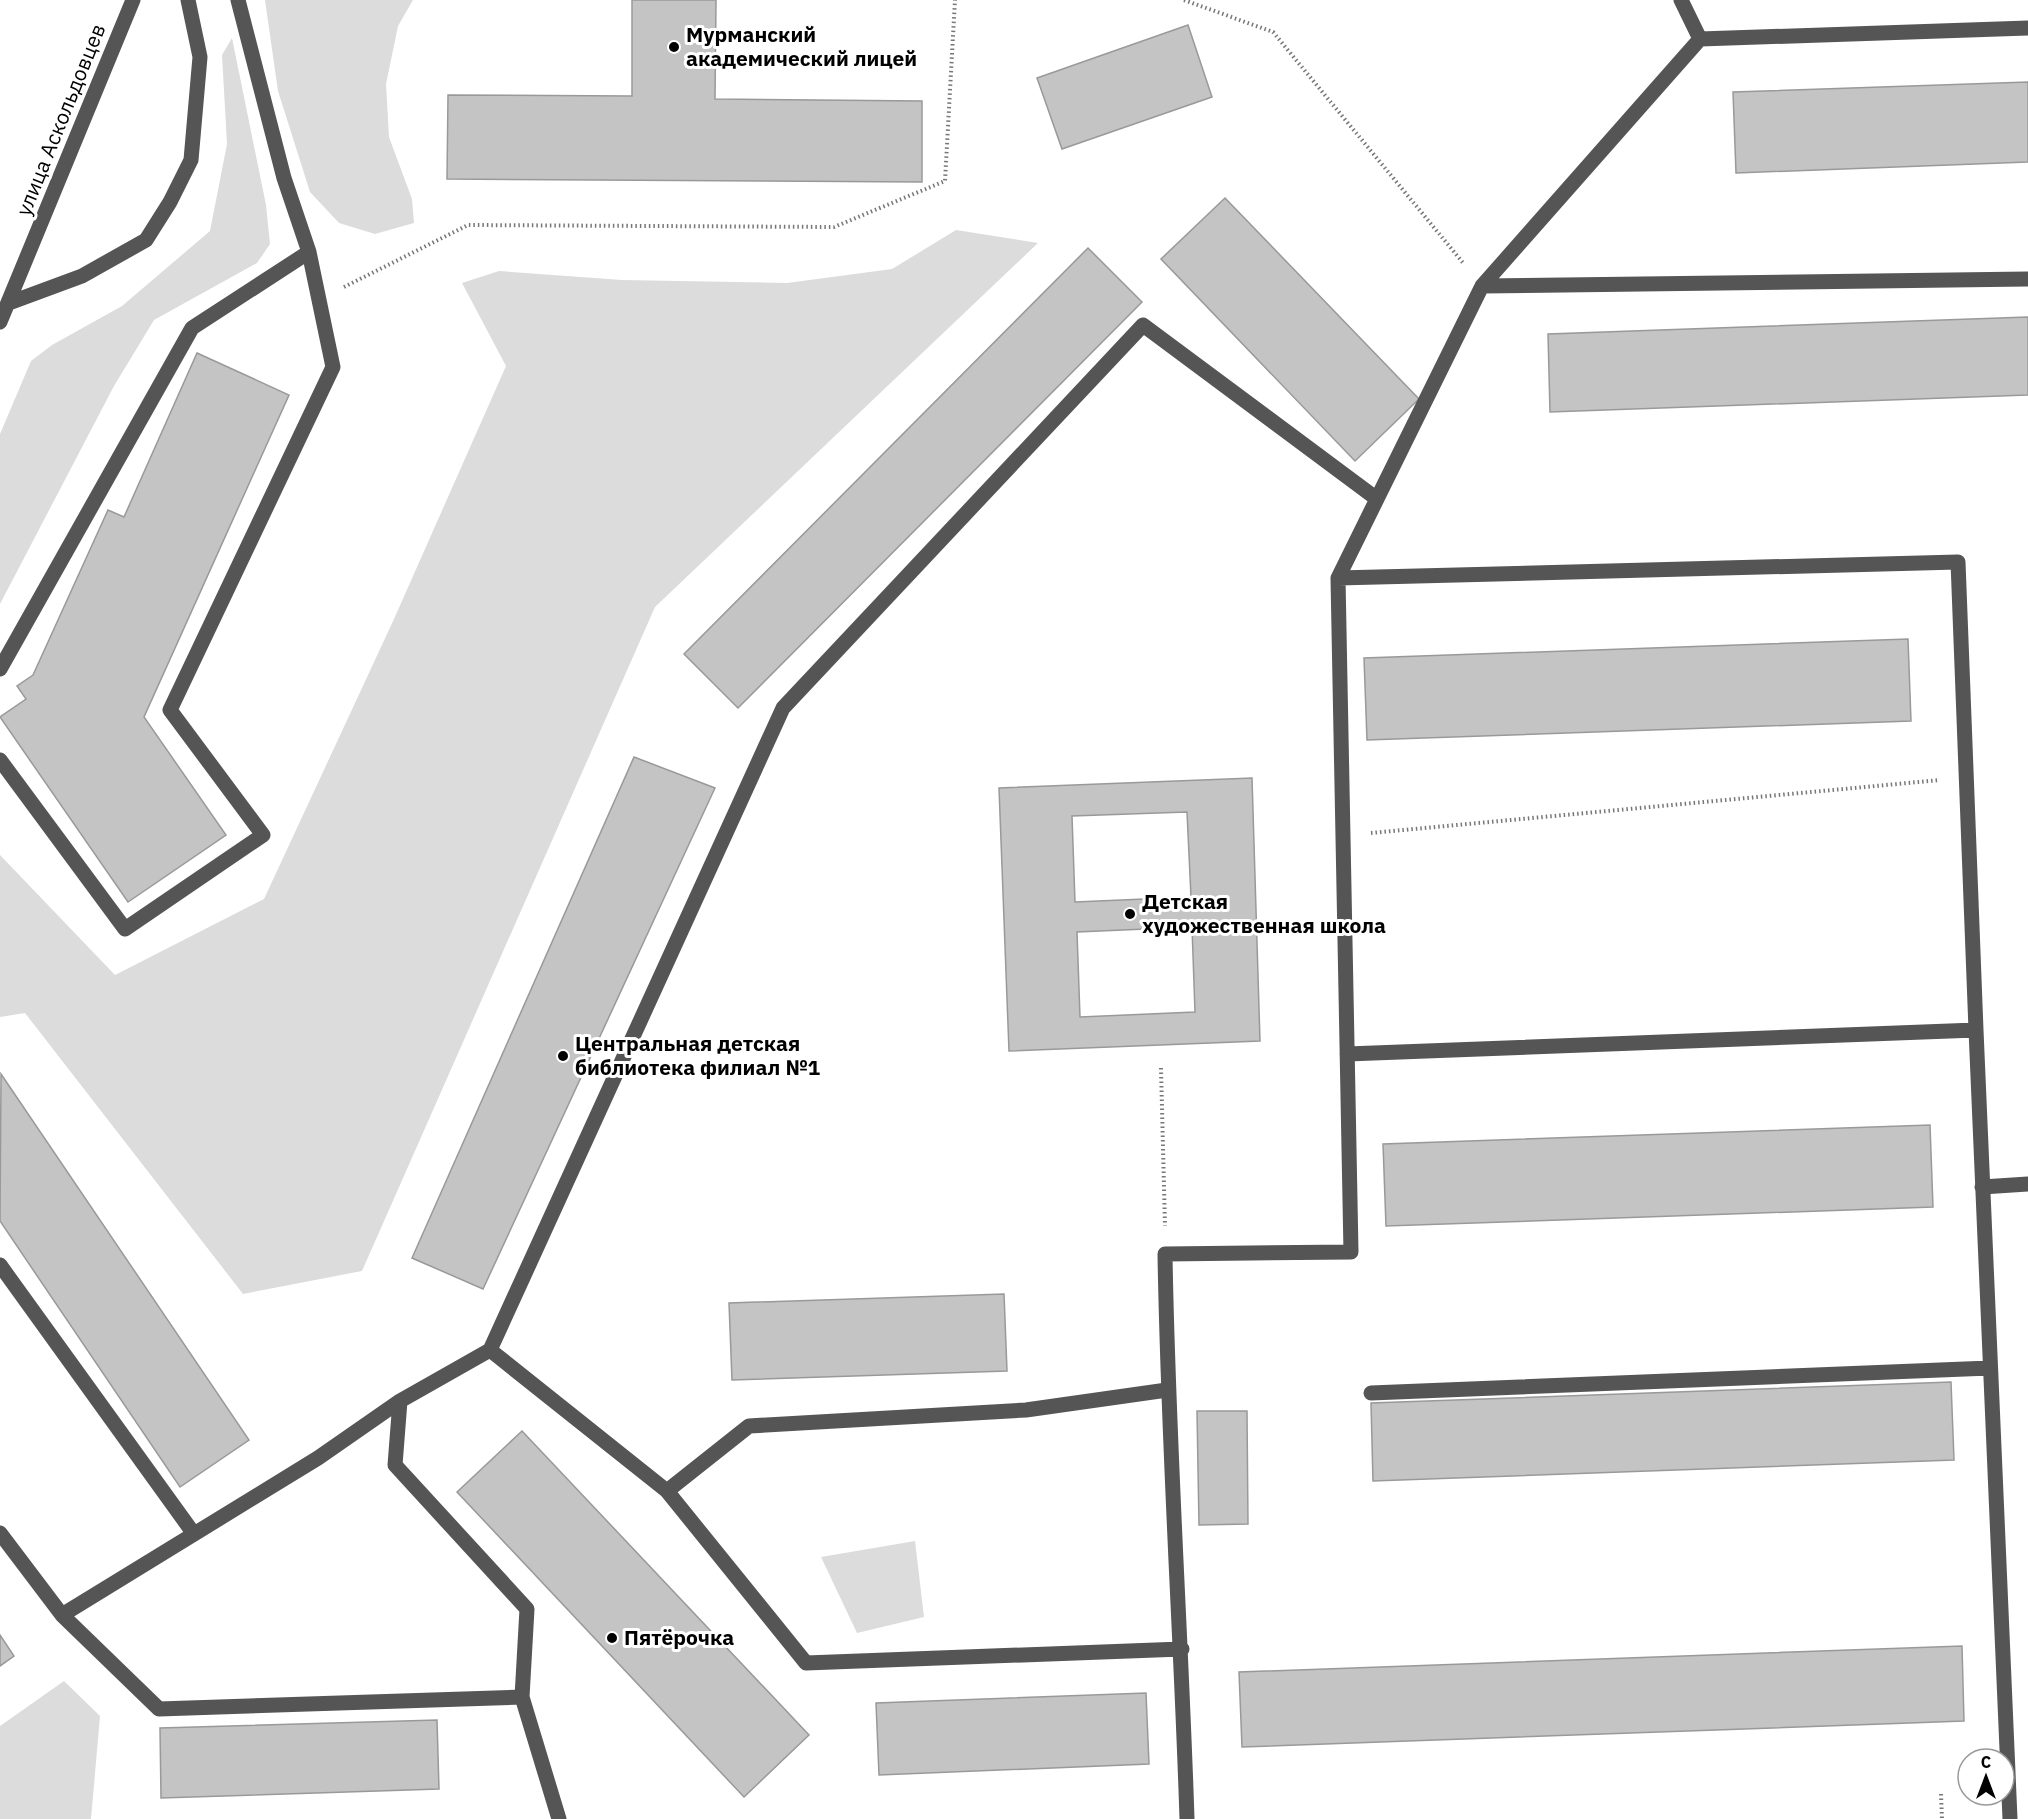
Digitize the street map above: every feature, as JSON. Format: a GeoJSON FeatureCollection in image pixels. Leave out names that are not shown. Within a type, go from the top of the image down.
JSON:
{"type":"FeatureCollection","features":[{"type":"Feature","properties":{"kind":"street","name":"улица Аскольдовцев"},"geometry":{"type":"LineString","coordinates":[[0,322],[133,0]]}},
{"type":"Feature","properties":{"kind":"street"},"geometry":{"type":"LineString","coordinates":[[9,303],[82,276],[146,240],[170,202],[191,160],[200,57],[188,0]]}},
{"type":"Feature","properties":{"kind":"street"},"geometry":{"type":"LineString","coordinates":[[0,760],[125,930],[263,835],[170,710],[333,367],[309,252],[284,178],[238,0]]}},
{"type":"Feature","properties":{"kind":"street"},"geometry":{"type":"LineString","coordinates":[[1681,0],[1700,39]]}},
{"type":"Feature","properties":{"kind":"street"},"geometry":{"type":"LineString","coordinates":[[1187,1819],[1182,1648],[1167,1390],[1166,1254],[1351,1252],[1338,578],[1482,286],[1700,39],[2028,28]]}},
{"type":"Feature","properties":{"kind":"street"},"geometry":{"type":"LineString","coordinates":[[0,669],[192,328],[309,252]]}},
{"type":"Feature","properties":{"kind":"street"},"geometry":{"type":"LineString","coordinates":[[1482,286],[2028,279]]}},
{"type":"Feature","properties":{"kind":"street"},"geometry":{"type":"LineString","coordinates":[[62,1615],[318,1458],[400,1401],[490,1350],[783,708],[1143,325],[1377,499]]}},
{"type":"Feature","properties":{"kind":"street"},"geometry":{"type":"LineString","coordinates":[[1338,578],[1958,561],[1982,1187],[2010,1819]]}},
{"type":"Feature","properties":{"kind":"street"},"geometry":{"type":"LineString","coordinates":[[1347,1054],[1976,1030]]}},
{"type":"Feature","properties":{"kind":"street"},"geometry":{"type":"LineString","coordinates":[[1982,1187],[2028,1184]]}},
{"type":"Feature","properties":{"kind":"street"},"geometry":{"type":"LineString","coordinates":[[0,1265],[194,1534]]}},
{"type":"Feature","properties":{"kind":"street"},"geometry":{"type":"LineString","coordinates":[[490,1350],[667,1491],[806,1663],[1182,1648]]}},
{"type":"Feature","properties":{"kind":"street"},"geometry":{"type":"LineString","coordinates":[[1371,1393],[1990,1368]]}},
{"type":"Feature","properties":{"kind":"street"},"geometry":{"type":"LineString","coordinates":[[667,1491],[749,1426],[1026,1410],[1167,1390]]}},
{"type":"Feature","properties":{"kind":"street"},"geometry":{"type":"LineString","coordinates":[[400,1401],[395,1465],[527,1609],[522,1697],[559,1819]]}},
{"type":"Feature","properties":{"kind":"street"},"geometry":{"type":"LineString","coordinates":[[0,1533],[62,1615],[159,1709],[522,1697]]}},
{"type":"Feature","properties":{"kind":"path"},"geometry":{"type":"LineString","coordinates":[[319,299],[468,225],[834,227],[945,181],[955,0]]}},
{"type":"Feature","properties":{"kind":"path"},"geometry":{"type":"LineString","coordinates":[[1184,0],[1273,32],[1482,286]]}},
{"type":"Feature","properties":{"kind":"path"},"geometry":{"type":"LineString","coordinates":[[1343,836],[1966,778]]}},
{"type":"Feature","properties":{"kind":"path"},"geometry":{"type":"LineString","coordinates":[[1161,1068],[1166,1254]]}},
{"type":"Feature","properties":{"kind":"path"},"geometry":{"type":"LineString","coordinates":[[1941,1794],[1942,1819]]}},
{"type":"Feature","properties":{"kind":"shaded area"},"geometry":{"type":"Polygon","coordinates":[[[265,0],[413,0],[398,26],[386,84],[389,137],[412,199],[414,223],[375,234],[339,223],[310,192],[278,91],[265,0]]]}},
{"type":"Feature","properties":{"kind":"shaded area"},"geometry":{"type":"Polygon","coordinates":[[[232,38],[266,205],[270,244],[257,263],[154,320],[114,386],[0,604],[0,434],[31,361],[52,345],[122,306],[210,231],[227,144],[222,55],[232,38]]]}},
{"type":"Feature","properties":{"kind":"shaded area"},"geometry":{"type":"Polygon","coordinates":[[[956,230],[1038,243],[655,607],[362,1271],[243,1294],[25,1013],[0,1017],[0,855],[115,975],[264,899],[394,619],[506,366],[462,283],[499,271],[622,280],[787,283],[892,269],[956,230]]]}},
{"type":"Feature","properties":{"kind":"shaded area"},"geometry":{"type":"Polygon","coordinates":[[[915,1541],[924,1617],[857,1633],[821,1557],[915,1541]]]}},
{"type":"Feature","properties":{"kind":"shaded area"},"geometry":{"type":"Polygon","coordinates":[[[64,1681],[100,1716],[91,1819],[0,1819],[0,1726],[64,1681]]]}},
{"type":"Feature","properties":{"kind":"building","name":"Мурманский академический лицей"},"geometry":{"type":"Polygon","coordinates":[[[632,0],[716,0],[715,99],[922,101],[922,182],[447,179],[448,95],[632,96],[632,0]]]}},
{"type":"Feature","properties":{"kind":"building"},"geometry":{"type":"Polygon","coordinates":[[[1188,25],[1212,97],[1062,149],[1037,78],[1188,25]]]}},
{"type":"Feature","properties":{"kind":"building"},"geometry":{"type":"Polygon","coordinates":[[[2028,82],[2028,162],[1736,173],[1733,92],[2028,82]]]}},
{"type":"Feature","properties":{"kind":"building"},"geometry":{"type":"Polygon","coordinates":[[[1225,198],[1419,399],[1355,461],[1161,259],[1225,198]]]}},
{"type":"Feature","properties":{"kind":"building"},"geometry":{"type":"Polygon","coordinates":[[[1088,248],[1142,302],[738,708],[684,654],[1088,248]]]}},
{"type":"Feature","properties":{"kind":"building"},"geometry":{"type":"Polygon","coordinates":[[[2028,317],[2028,395],[1550,412],[1548,334],[2028,317]]]}},
{"type":"Feature","properties":{"kind":"building"},"geometry":{"type":"Polygon","coordinates":[[[197,353],[289,395],[144,717],[226,835],[128,902],[0,717],[26,699],[17,686],[33,675],[108,510],[124,517],[197,353]]]}},
{"type":"Feature","properties":{"kind":"building"},"geometry":{"type":"Polygon","coordinates":[[[1908,639],[1911,721],[1367,740],[1364,658],[1908,639]]]}},
{"type":"Feature","properties":{"kind":"building"},"geometry":{"type":"Polygon","coordinates":[[[634,757],[715,788],[483,1289],[412,1258],[634,757]]]}},
{"type":"Feature","properties":{"kind":"building","name":"Детская художественная школа"},"geometry":{"type":"Polygon","coordinates":[[[1252,778],[1260,1041],[1009,1051],[999,788],[1252,778]],[[1187,812],[1072,816],[1075,902],[1191,897],[1187,812]],[[1192,927],[1077,932],[1080,1017],[1195,1012],[1192,927]]]}},
{"type":"Feature","properties":{"kind":"building"},"geometry":{"type":"Polygon","coordinates":[[[1,1074],[249,1440],[180,1487],[0,1221],[1,1074]]]}},
{"type":"Feature","properties":{"kind":"building"},"geometry":{"type":"Polygon","coordinates":[[[1930,1125],[1933,1207],[1386,1226],[1383,1144],[1930,1125]]]}},
{"type":"Feature","properties":{"kind":"building"},"geometry":{"type":"Polygon","coordinates":[[[1004,1294],[1007,1371],[732,1380],[729,1303],[1004,1294]]]}},
{"type":"Feature","properties":{"kind":"building"},"geometry":{"type":"Polygon","coordinates":[[[1951,1382],[1954,1460],[1373,1481],[1371,1403],[1951,1382]]]}},
{"type":"Feature","properties":{"kind":"building"},"geometry":{"type":"Polygon","coordinates":[[[1197,1411],[1247,1411],[1248,1524],[1199,1525],[1197,1411]]]}},
{"type":"Feature","properties":{"kind":"building"},"geometry":{"type":"Polygon","coordinates":[[[522,1431],[809,1735],[744,1797],[457,1492],[522,1431]]]}},
{"type":"Feature","properties":{"kind":"building"},"geometry":{"type":"Polygon","coordinates":[[[0,1635],[14,1656],[0,1666],[0,1635]]]}},
{"type":"Feature","properties":{"kind":"building"},"geometry":{"type":"Polygon","coordinates":[[[1962,1646],[1964,1721],[1242,1747],[1239,1672],[1962,1646]]]}},
{"type":"Feature","properties":{"kind":"building"},"geometry":{"type":"Polygon","coordinates":[[[1146,1693],[1149,1764],[879,1775],[876,1703],[1146,1693]]]}},
{"type":"Feature","properties":{"kind":"building"},"geometry":{"type":"Polygon","coordinates":[[[437,1720],[439,1789],[161,1798],[160,1728],[437,1720]]]}},
{"type":"Feature","properties":{"kind":"place","name":"Мурманский академический лицей"},"geometry":{"type":"Point","coordinates":[674,47]}},
{"type":"Feature","properties":{"kind":"place","name":"Детская художественная школа"},"geometry":{"type":"Point","coordinates":[1130,914]}},
{"type":"Feature","properties":{"kind":"place","name":"Центральная детская библиотека филиал №1"},"geometry":{"type":"Point","coordinates":[563,1056]}},
{"type":"Feature","properties":{"kind":"place","name":"Пятёрочка"},"geometry":{"type":"Point","coordinates":[612,1638]}}]}
